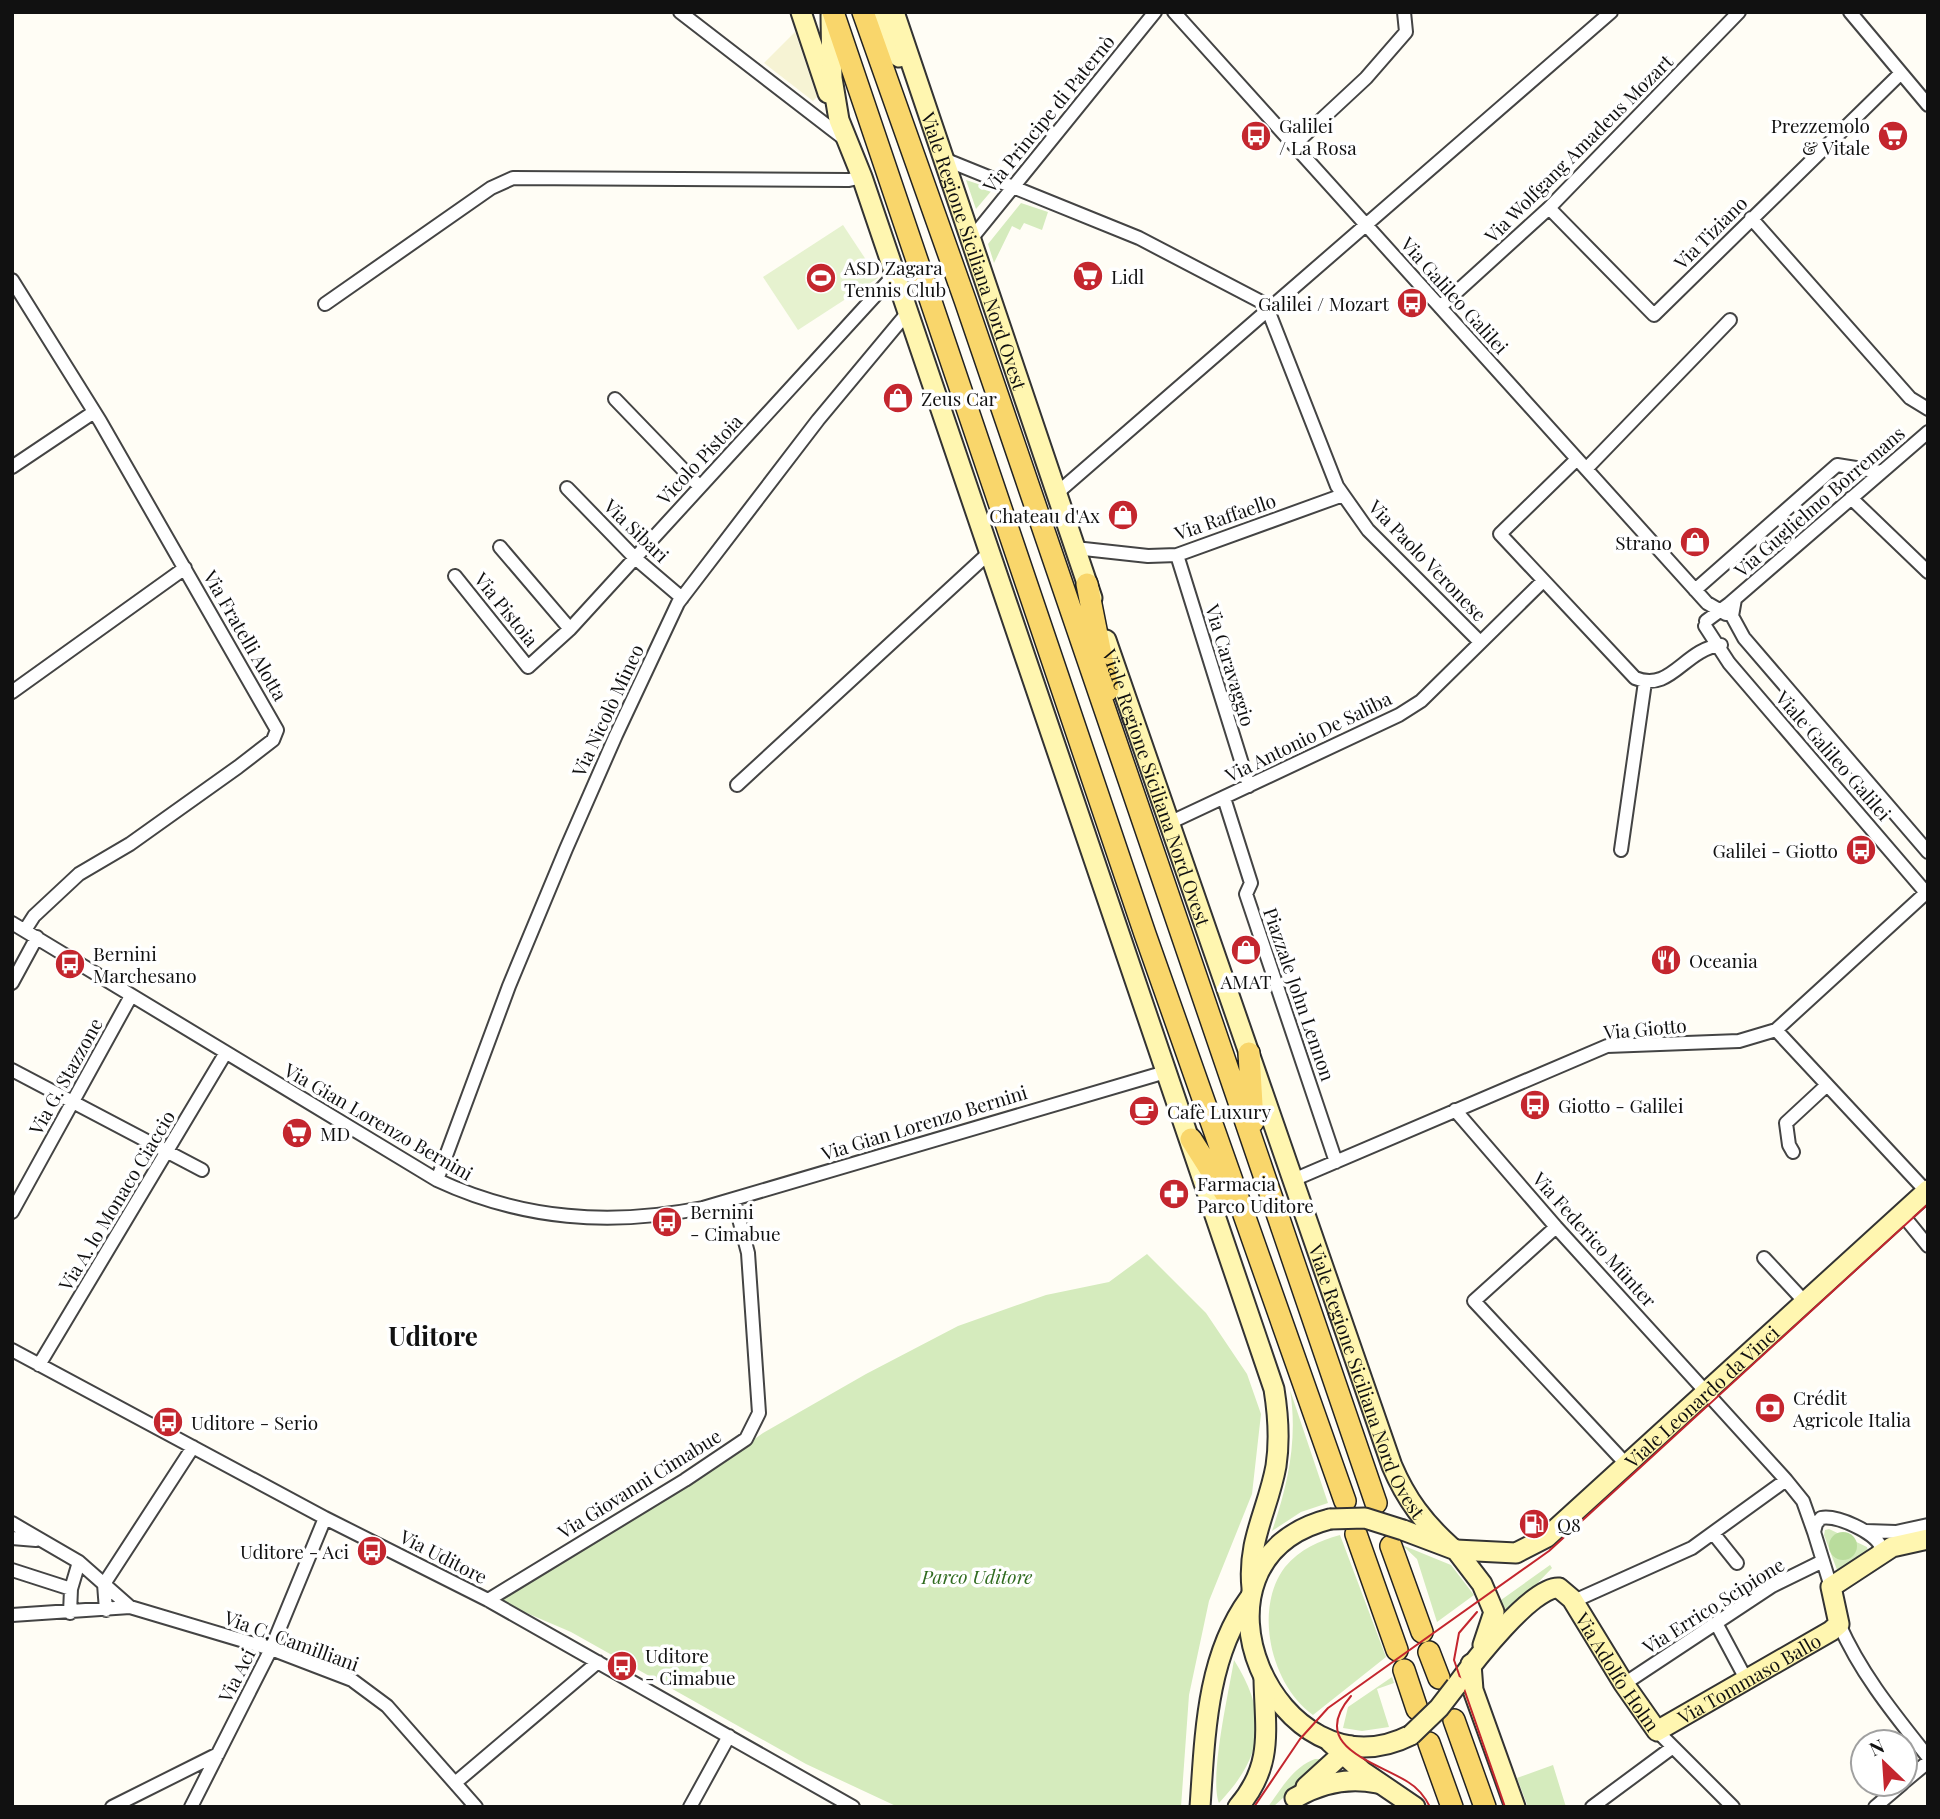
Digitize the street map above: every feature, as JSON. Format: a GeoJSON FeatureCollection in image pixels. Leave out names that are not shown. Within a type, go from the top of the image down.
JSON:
{"type":"FeatureCollection","features":[{"type":"Feature","properties":{"kind":"main road"},"geometry":{"type":"LineString","coordinates":[[832,12],[966,409],[1345,1501]]}},
{"type":"Feature","properties":{"kind":"main road","name":"Viale Regione Siciliana Nord Ovest"},"geometry":{"type":"LineString","coordinates":[[863,12],[965,300],[1376,1503]]}},
{"type":"Feature","properties":{"kind":"main road"},"geometry":{"type":"LineString","coordinates":[[1087,584],[1131,791]]}},
{"type":"Feature","properties":{"kind":"main road"},"geometry":{"type":"LineString","coordinates":[[1249,1054],[1254,1148]]}},
{"type":"Feature","properties":{"kind":"main road"},"geometry":{"type":"LineString","coordinates":[[1191,1139],[1250,1230]]}},
{"type":"Feature","properties":{"kind":"main road"},"geometry":{"type":"LineString","coordinates":[[1356,1534],[1418,1709]]}},
{"type":"Feature","properties":{"kind":"main road"},"geometry":{"type":"LineString","coordinates":[[1397,1538],[1422,1632]]}},
{"type":"Feature","properties":{"kind":"main road"},"geometry":{"type":"LineString","coordinates":[[1429,1652],[1448,1682]]}},
{"type":"Feature","properties":{"kind":"main road"},"geometry":{"type":"LineString","coordinates":[[1454,1720],[1485,1807]]}},
{"type":"Feature","properties":{"kind":"main road"},"geometry":{"type":"LineString","coordinates":[[1420,1739],[1452,1807]]}},
{"type":"Feature","properties":{"kind":"street"},"geometry":{"type":"LineString","coordinates":[[680,12],[847,141]]}},
{"type":"Feature","properties":{"kind":"street"},"geometry":{"type":"LineString","coordinates":[[801,12],[862,177],[1266,1363],[1278,1413],[1276,1464],[1249,1562],[1251,1646],[1264,1679],[1267,1729],[1263,1763],[1256,1781],[1238,1807]]}},
{"type":"Feature","properties":{"kind":"street"},"geometry":{"type":"LineString","coordinates":[[832,12],[832,79],[839,120]]}},
{"type":"Feature","properties":{"kind":"street"},"geometry":{"type":"LineString","coordinates":[[877,12],[934,127]]}},
{"type":"Feature","properties":{"kind":"street","name":"Viale Regione Siciliana Nord Ovest"},"geometry":{"type":"LineString","coordinates":[[894,12],[1074,548],[1400,1485],[1421,1518],[1453,1548]]}},
{"type":"Feature","properties":{"kind":"street","name":"Via Principe di Paternò"},"geometry":{"type":"LineString","coordinates":[[971,239],[1155,12]]}},
{"type":"Feature","properties":{"kind":"street","name":"Via Galileo Galilei"},"geometry":{"type":"LineString","coordinates":[[1174,12],[1716,616]]}},
{"type":"Feature","properties":{"kind":"street"},"geometry":{"type":"LineString","coordinates":[[1294,145],[1366,78],[1406,32],[1404,12]]}},
{"type":"Feature","properties":{"kind":"street"},"geometry":{"type":"LineString","coordinates":[[1056,494],[1611,12]]}},
{"type":"Feature","properties":{"kind":"street","name":"Via Wolfgang Amadeus Mozart"},"geometry":{"type":"LineString","coordinates":[[1440,307],[1549,208],[1739,12]]}},
{"type":"Feature","properties":{"kind":"street"},"geometry":{"type":"LineString","coordinates":[[1850,12],[1928,105]]}},
{"type":"Feature","properties":{"kind":"street","name":"Via Tiziano"},"geometry":{"type":"LineString","coordinates":[[1549,208],[1654,315],[1901,73]]}},
{"type":"Feature","properties":{"kind":"street"},"geometry":{"type":"LineString","coordinates":[[944,159],[1015,185],[1026,193],[1139,238],[1269,309]]}},
{"type":"Feature","properties":{"kind":"street"},"geometry":{"type":"LineString","coordinates":[[325,304],[491,188],[513,178],[849,180],[862,177]]}},
{"type":"Feature","properties":{"kind":"street"},"geometry":{"type":"LineString","coordinates":[[1751,218],[1910,398],[1928,409]]}},
{"type":"Feature","properties":{"kind":"street","name":"Vicolo Pistoia"},"geometry":{"type":"LineString","coordinates":[[528,667],[570,629],[895,274]]}},
{"type":"Feature","properties":{"kind":"street","name":"Via Fratelli Alotta"},"geometry":{"type":"LineString","coordinates":[[12,280],[94,412],[276,726],[277,734],[274,740],[130,844],[79,874],[34,916],[31,934]]}},
{"type":"Feature","properties":{"kind":"street","name":"Via Paolo Veronese"},"geometry":{"type":"LineString","coordinates":[[1269,309],[1329,472],[1343,495],[1368,530],[1480,642]]}},
{"type":"Feature","properties":{"kind":"street","name":"Via Nicolò Mineo"},"geometry":{"type":"LineString","coordinates":[[437,1180],[509,986],[561,862],[615,735],[682,598],[818,420],[908,312]]}},
{"type":"Feature","properties":{"kind":"street"},"geometry":{"type":"LineString","coordinates":[[1716,616],[1737,636],[1731,643],[1716,644],[1696,653],[1665,678],[1645,682],[1629,674],[1500,534],[1582,464],[1730,320]]}},
{"type":"Feature","properties":{"kind":"street"},"geometry":{"type":"LineString","coordinates":[[930,377],[966,409]]}},
{"type":"Feature","properties":{"kind":"street"},"geometry":{"type":"LineString","coordinates":[[615,399],[700,487]]}},
{"type":"Feature","properties":{"kind":"street"},"geometry":{"type":"LineString","coordinates":[[12,467],[94,412]]}},
{"type":"Feature","properties":{"kind":"street","name":"Via Guglielmo Borremans"},"geometry":{"type":"LineString","coordinates":[[1716,616],[1928,432]]}},
{"type":"Feature","properties":{"kind":"street"},"geometry":{"type":"LineString","coordinates":[[1695,590],[1838,465],[1881,472]]}},
{"type":"Feature","properties":{"kind":"street","name":"Via Sibari"},"geometry":{"type":"LineString","coordinates":[[567,488],[635,558],[682,598]]}},
{"type":"Feature","properties":{"kind":"street","name":"Via Raffaello"},"geometry":{"type":"LineString","coordinates":[[1074,548],[1148,556],[1177,555],[1343,495]]}},
{"type":"Feature","properties":{"kind":"street"},"geometry":{"type":"LineString","coordinates":[[1851,498],[1928,572]]}},
{"type":"Feature","properties":{"kind":"street"},"geometry":{"type":"LineString","coordinates":[[500,547],[570,629]]}},
{"type":"Feature","properties":{"kind":"street"},"geometry":{"type":"LineString","coordinates":[[737,785],[990,552]]}},
{"type":"Feature","properties":{"kind":"street","name":"Via Caravaggio"},"geometry":{"type":"LineString","coordinates":[[1177,555],[1249,786]]}},
{"type":"Feature","properties":{"kind":"street"},"geometry":{"type":"LineString","coordinates":[[12,692],[185,568]]}},
{"type":"Feature","properties":{"kind":"street","name":"Via Pistoia"},"geometry":{"type":"LineString","coordinates":[[455,576],[528,667]]}},
{"type":"Feature","properties":{"kind":"street","name":"Via Antonio De Saliba"},"geometry":{"type":"LineString","coordinates":[[1169,823],[1399,715],[1421,701],[1543,581]]}},
{"type":"Feature","properties":{"kind":"street"},"geometry":{"type":"LineString","coordinates":[[1696,653],[1716,616],[1732,611],[1735,600]]}},
{"type":"Feature","properties":{"kind":"street","name":"Viale Galileo Galilei"},"geometry":{"type":"LineString","coordinates":[[1716,616],[1716,644],[1927,892]]}},
{"type":"Feature","properties":{"kind":"street","name":"Viale Galileo Galilei"},"geometry":{"type":"LineString","coordinates":[[1716,616],[1753,649],[1928,852]]}},
{"type":"Feature","properties":{"kind":"street"},"geometry":{"type":"LineString","coordinates":[[1621,850],[1645,682]]}},
{"type":"Feature","properties":{"kind":"street","name":"Piazzale John Lennon"},"geometry":{"type":"LineString","coordinates":[[1224,798],[1251,883],[1246,894],[1336,1162]]}},
{"type":"Feature","properties":{"kind":"street","name":"Via Giotto"},"geometry":{"type":"LineString","coordinates":[[1293,1180],[1607,1046],[1739,1041],[1776,1030],[1927,892]]}},
{"type":"Feature","properties":{"kind":"street","name":"Via Gian Lorenzo Bernini"},"geometry":{"type":"LineString","coordinates":[[12,923],[437,1180],[467,1194],[534,1213],[588,1219],[668,1214],[734,1200],[1168,1071]]}},
{"type":"Feature","properties":{"kind":"street"},"geometry":{"type":"LineString","coordinates":[[12,983],[31,934]]}},
{"type":"Feature","properties":{"kind":"street","name":"Via G. Stazzone"},"geometry":{"type":"LineString","coordinates":[[12,1212],[131,996]]}},
{"type":"Feature","properties":{"kind":"street"},"geometry":{"type":"LineString","coordinates":[[1776,1030],[1927,1190]]}},
{"type":"Feature","properties":{"kind":"street","name":"Via A. lo Monaco Ciaccio"},"geometry":{"type":"LineString","coordinates":[[36,1363],[225,1054]]}},
{"type":"Feature","properties":{"kind":"street"},"geometry":{"type":"LineString","coordinates":[[12,1070],[202,1170]]}},
{"type":"Feature","properties":{"kind":"street"},"geometry":{"type":"LineString","coordinates":[[1793,1152],[1789,1145],[1786,1123],[1827,1085]]}},
{"type":"Feature","properties":{"kind":"street","name":"Via Federico Münter"},"geometry":{"type":"LineString","coordinates":[[1455,1110],[1556,1227],[1708,1391],[1803,1501]]}},
{"type":"Feature","properties":{"kind":"street","name":"Viale Leonardo da Vinci"},"geometry":{"type":"LineString","coordinates":[[1453,1548],[1502,1555],[1530,1548],[1547,1537],[1927,1190]]}},
{"type":"Feature","properties":{"kind":"street","name":"Via Giovanni Cimabue"},"geometry":{"type":"LineString","coordinates":[[488,1600],[685,1480],[746,1439],[759,1413],[748,1253],[734,1200]]}},
{"type":"Feature","properties":{"kind":"street"},"geometry":{"type":"LineString","coordinates":[[1902,1214],[1928,1246]]}},
{"type":"Feature","properties":{"kind":"street"},"geometry":{"type":"LineString","coordinates":[[1556,1227],[1474,1301],[1627,1465]]}},
{"type":"Feature","properties":{"kind":"street"},"geometry":{"type":"LineString","coordinates":[[1764,1258],[1805,1302]]}},
{"type":"Feature","properties":{"kind":"street","name":"Via Uditore"},"geometry":{"type":"LineString","coordinates":[[12,1350],[325,1518],[488,1600],[853,1807]]}},
{"type":"Feature","properties":{"kind":"street"},"geometry":{"type":"LineString","coordinates":[[12,1360],[36,1363]]}},
{"type":"Feature","properties":{"kind":"street"},"geometry":{"type":"LineString","coordinates":[[106,1610],[104,1584],[193,1447]]}},
{"type":"Feature","properties":{"kind":"street"},"geometry":{"type":"LineString","coordinates":[[1290,1802],[1348,1750],[1420,1739],[1439,1708],[1448,1682],[1475,1660],[1542,1592],[1553,1587],[1571,1597],[1692,1548],[1786,1480]]}},
{"type":"Feature","properties":{"kind":"street"},"geometry":{"type":"LineString","coordinates":[[1803,1501],[1880,1543],[1880,1551],[1875,1557]]}},
{"type":"Feature","properties":{"kind":"street"},"geometry":{"type":"LineString","coordinates":[[1803,1501],[1831,1587],[1839,1624],[1854,1658],[1928,1760]]}},
{"type":"Feature","properties":{"kind":"street","name":"Via Aci"},"geometry":{"type":"LineString","coordinates":[[191,1807],[271,1649],[325,1518]]}},
{"type":"Feature","properties":{"kind":"street"},"geometry":{"type":"LineString","coordinates":[[1200,1807],[1206,1734],[1219,1662],[1234,1620],[1250,1594],[1259,1571],[1278,1547],[1298,1531],[1330,1519],[1365,1518],[1397,1538],[1453,1548],[1476,1575],[1494,1607],[1490,1632],[1475,1660],[1473,1690],[1515,1807]]}},
{"type":"Feature","properties":{"kind":"street"},"geometry":{"type":"LineString","coordinates":[[1814,1532],[1818,1520],[1832,1518]]}},
{"type":"Feature","properties":{"kind":"street"},"geometry":{"type":"LineString","coordinates":[[12,1523],[79,1562],[130,1607]]}},
{"type":"Feature","properties":{"kind":"street"},"geometry":{"type":"LineString","coordinates":[[1831,1587],[1875,1557],[1917,1537],[1928,1525]]}},
{"type":"Feature","properties":{"kind":"street"},"geometry":{"type":"LineString","coordinates":[[1862,1531],[1917,1537]]}},
{"type":"Feature","properties":{"kind":"street"},"geometry":{"type":"LineString","coordinates":[[1713,1532],[1737,1563]]}},
{"type":"Feature","properties":{"kind":"street"},"geometry":{"type":"LineString","coordinates":[[12,1538],[41,1540]]}},
{"type":"Feature","properties":{"kind":"street","name":"Via Errico Scipione"},"geometry":{"type":"LineString","coordinates":[[1624,1684],[1772,1586],[1823,1561]]}},
{"type":"Feature","properties":{"kind":"street"},"geometry":{"type":"LineString","coordinates":[[70,1613],[71,1589],[79,1562]]}},
{"type":"Feature","properties":{"kind":"street"},"geometry":{"type":"LineString","coordinates":[[12,1570],[71,1589]]}},
{"type":"Feature","properties":{"kind":"street","name":"Via Adolfo Holm"},"geometry":{"type":"LineString","coordinates":[[1571,1597],[1624,1684],[1657,1731],[1733,1807]]}},
{"type":"Feature","properties":{"kind":"street"},"geometry":{"type":"LineString","coordinates":[[12,1615],[130,1607]]}},
{"type":"Feature","properties":{"kind":"street","name":"Via C. Camilliani"},"geometry":{"type":"LineString","coordinates":[[130,1607],[271,1649],[352,1680],[370,1690],[476,1807]]}},
{"type":"Feature","properties":{"kind":"street"},"geometry":{"type":"LineString","coordinates":[[1716,1623],[1746,1679]]}},
{"type":"Feature","properties":{"kind":"street","name":"Via Tommaso Ballo"},"geometry":{"type":"LineString","coordinates":[[1657,1731],[1839,1624]]}},
{"type":"Feature","properties":{"kind":"street"},"geometry":{"type":"LineString","coordinates":[[455,1783],[598,1662]]}},
{"type":"Feature","properties":{"kind":"street"},"geometry":{"type":"LineString","coordinates":[[1264,1679],[1302,1724],[1348,1750],[1362,1771],[1387,1785],[1415,1807]]}},
{"type":"Feature","properties":{"kind":"street"},"geometry":{"type":"LineString","coordinates":[[690,1807],[729,1736]]}},
{"type":"Feature","properties":{"kind":"street"},"geometry":{"type":"LineString","coordinates":[[1592,1807],[1673,1747]]}},
{"type":"Feature","properties":{"kind":"street"},"geometry":{"type":"LineString","coordinates":[[111,1807],[218,1754]]}},
{"type":"Feature","properties":{"kind":"street"},"geometry":{"type":"LineString","coordinates":[[1290,1802],[1315,1786],[1332,1782],[1362,1780],[1387,1785]]}},
{"type":"Feature","properties":{"kind":"shaded area"},"geometry":{"type":"Polygon","coordinates":[[[795,32],[817,97],[813,101],[764,63],[795,32]]]}},
{"type":"Feature","properties":{"kind":"green space"},"geometry":{"type":"Polygon","coordinates":[[[966,180],[993,189],[976,209],[966,180]]]}},
{"type":"Feature","properties":{"kind":"green space"},"geometry":{"type":"Polygon","coordinates":[[[1021,203],[1048,212],[1042,230],[1024,223],[1020,230],[1012,226],[994,263],[988,244],[1021,203]]]}},
{"type":"Feature","properties":{"kind":"green space","name":"ASD Zagara Tennis Club"},"geometry":{"type":"Polygon","coordinates":[[[843,225],[878,278],[798,330],[763,277],[843,225]]]}},
{"type":"Feature","properties":{"kind":"green space","name":"Parco Uditore"},"geometry":{"type":"Polygon","coordinates":[[[1147,1254],[1206,1313],[1247,1374],[1261,1414],[1252,1494],[1209,1601],[1189,1695],[1181,1807],[898,1807],[806,1764],[571,1632],[499,1601],[691,1484],[763,1433],[866,1374],[958,1326],[1046,1295],[1109,1282],[1147,1254]]]}},
{"type":"Feature","properties":{"kind":"green space"},"geometry":{"type":"Polygon","coordinates":[[[1290,1390],[1328,1503],[1301,1512],[1272,1531],[1290,1462],[1293,1426],[1290,1390]]]}},
{"type":"Feature","properties":{"kind":"green space"},"geometry":{"type":"Polygon","coordinates":[[[1829,1529],[1867,1547],[1868,1551],[1837,1570],[1824,1535],[1825,1530],[1829,1529]]]}},
{"type":"Feature","properties":{"kind":"green space"},"geometry":{"type":"Polygon","coordinates":[[[1843,1532],[1853,1536],[1857,1546],[1853,1556],[1843,1560],[1833,1556],[1829,1546],[1833,1536],[1843,1532]]]}},
{"type":"Feature","properties":{"kind":"green space"},"geometry":{"type":"Polygon","coordinates":[[[1340,1535],[1386,1657],[1313,1715],[1298,1702],[1277,1666],[1271,1646],[1270,1604],[1275,1584],[1285,1567],[1297,1555],[1310,1546],[1340,1535]]]}},
{"type":"Feature","properties":{"kind":"green space"},"geometry":{"type":"Polygon","coordinates":[[[1402,1545],[1451,1565],[1474,1595],[1437,1622],[1417,1559],[1402,1545]]]}},
{"type":"Feature","properties":{"kind":"green space"},"geometry":{"type":"Polygon","coordinates":[[[1550,1565],[1552,1568],[1504,1618],[1501,1600],[1550,1565]]]}},
{"type":"Feature","properties":{"kind":"green space"},"geometry":{"type":"Polygon","coordinates":[[[1234,1660],[1253,1699],[1256,1734],[1253,1751],[1245,1768],[1219,1803],[1216,1774],[1234,1660]]]}},
{"type":"Feature","properties":{"kind":"green space"},"geometry":{"type":"Polygon","coordinates":[[[1392,1677],[1394,1683],[1377,1689],[1389,1727],[1362,1731],[1343,1728],[1348,1707],[1392,1677]]]}},
{"type":"Feature","properties":{"kind":"green space"},"geometry":{"type":"Polygon","coordinates":[[[1315,1759],[1326,1759],[1273,1807],[1268,1807],[1294,1773],[1315,1759]]]}},
{"type":"Feature","properties":{"kind":"green space"},"geometry":{"type":"Polygon","coordinates":[[[1553,1765],[1566,1807],[1528,1807],[1517,1778],[1553,1765]]]}},
{"type":"Feature","properties":{"kind":"tram line"},"geometry":{"type":"LineString","coordinates":[[1254,1807],[1300,1739],[1328,1708],[1549,1551],[1928,1204]]}},
{"type":"Feature","properties":{"kind":"tram line"},"geometry":{"type":"LineString","coordinates":[[1477,1612],[1459,1633],[1454,1660],[1505,1807]]}},
{"type":"Feature","properties":{"kind":"tram line"},"geometry":{"type":"LineString","coordinates":[[1351,1696],[1340,1714],[1337,1728],[1342,1740],[1351,1751],[1412,1784],[1430,1807]]}},
{"type":"Feature","properties":{"kind":"place","name":"Galilei / La Rosa"},"geometry":{"type":"Point","coordinates":[1256,136]}},
{"type":"Feature","properties":{"kind":"place","name":"Prezzemolo & Vitale"},"geometry":{"type":"Point","coordinates":[1893,136]}},
{"type":"Feature","properties":{"kind":"place","name":"Lidl"},"geometry":{"type":"Point","coordinates":[1088,276]}},
{"type":"Feature","properties":{"kind":"place","name":"ASD Zagara Tennis Club"},"geometry":{"type":"Point","coordinates":[821,278]}},
{"type":"Feature","properties":{"kind":"place","name":"Galilei / Mozart"},"geometry":{"type":"Point","coordinates":[1412,303]}},
{"type":"Feature","properties":{"kind":"place","name":"Zeus Car"},"geometry":{"type":"Point","coordinates":[898,398]}},
{"type":"Feature","properties":{"kind":"place","name":"Chateau d'Ax"},"geometry":{"type":"Point","coordinates":[1123,515]}},
{"type":"Feature","properties":{"kind":"place","name":"Strano"},"geometry":{"type":"Point","coordinates":[1695,542]}},
{"type":"Feature","properties":{"kind":"place","name":"Galilei - Giotto"},"geometry":{"type":"Point","coordinates":[1861,850]}},
{"type":"Feature","properties":{"kind":"place","name":"AMAT"},"geometry":{"type":"Point","coordinates":[1246,950]}},
{"type":"Feature","properties":{"kind":"place","name":"Oceania"},"geometry":{"type":"Point","coordinates":[1666,960]}},
{"type":"Feature","properties":{"kind":"place","name":"Bernini Marchesano"},"geometry":{"type":"Point","coordinates":[70,964]}},
{"type":"Feature","properties":{"kind":"place","name":"Giotto - Galilei"},"geometry":{"type":"Point","coordinates":[1535,1105]}},
{"type":"Feature","properties":{"kind":"place","name":"Cafè Luxury"},"geometry":{"type":"Point","coordinates":[1144,1111]}},
{"type":"Feature","properties":{"kind":"place","name":"MD"},"geometry":{"type":"Point","coordinates":[297,1133]}},
{"type":"Feature","properties":{"kind":"place","name":"Farmacia Parco Uditore"},"geometry":{"type":"Point","coordinates":[1174,1194]}},
{"type":"Feature","properties":{"kind":"place","name":"Bernini - Cimabue"},"geometry":{"type":"Point","coordinates":[667,1222]}},
{"type":"Feature","properties":{"kind":"place","name":"Crédit Agricole Italia"},"geometry":{"type":"Point","coordinates":[1770,1408]}},
{"type":"Feature","properties":{"kind":"place","name":"Uditore - Serio"},"geometry":{"type":"Point","coordinates":[168,1422]}},
{"type":"Feature","properties":{"kind":"place","name":"Q8"},"geometry":{"type":"Point","coordinates":[1534,1524]}},
{"type":"Feature","properties":{"kind":"place","name":"Uditore - Aci"},"geometry":{"type":"Point","coordinates":[372,1551]}},
{"type":"Feature","properties":{"kind":"place","name":"Uditore - Cimabue"},"geometry":{"type":"Point","coordinates":[622,1666]}},
{"type":"Feature","properties":{"kind":"district","name":"Uditore"},"geometry":{"type":"Point","coordinates":[433,1335]}}]}
